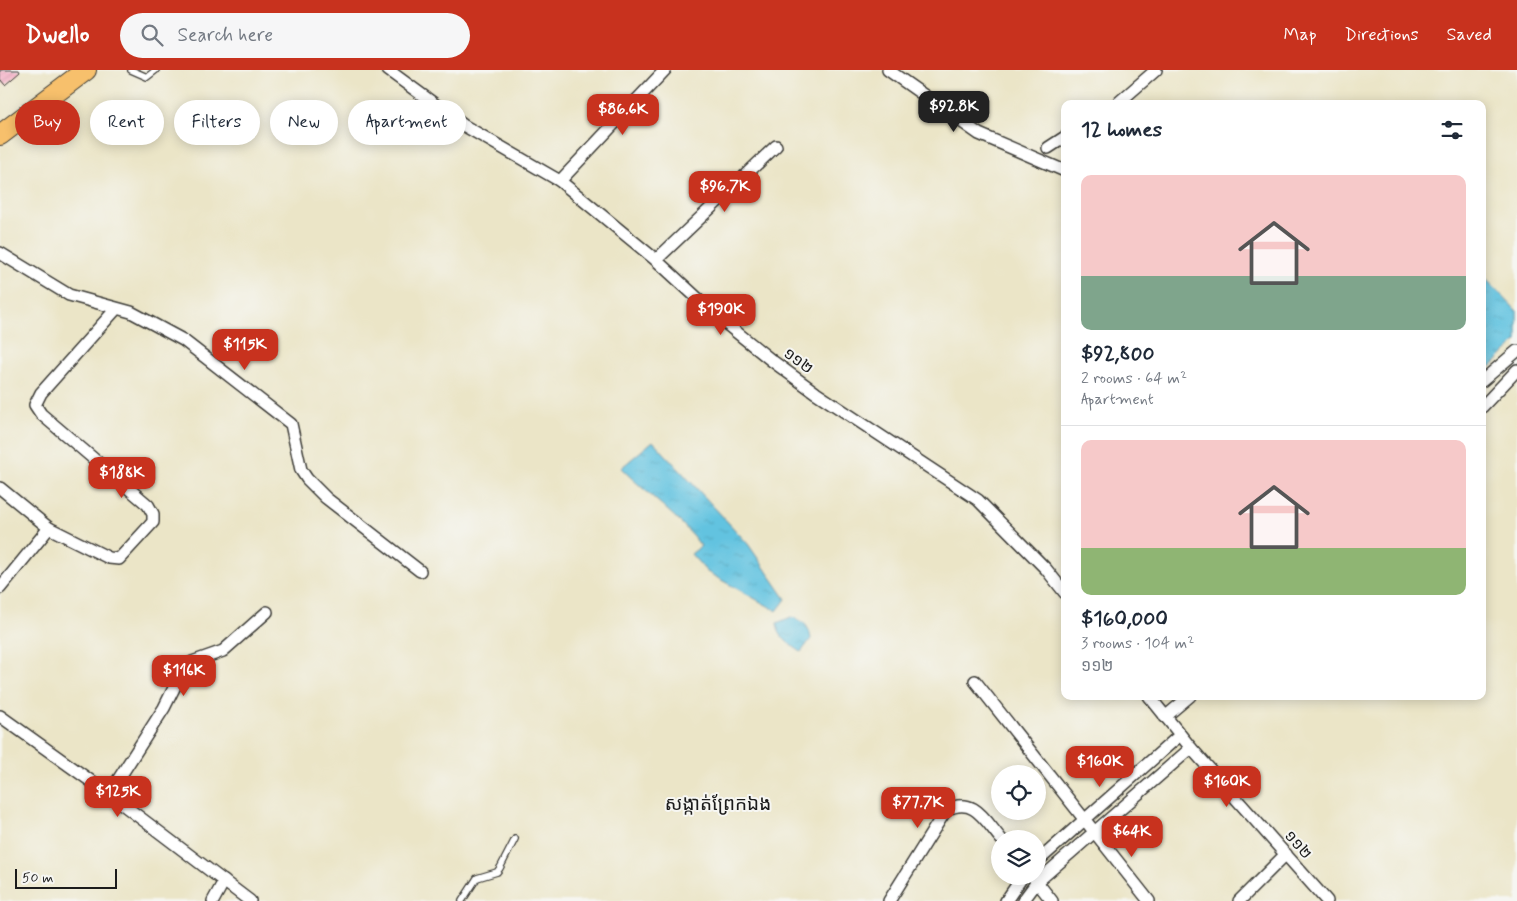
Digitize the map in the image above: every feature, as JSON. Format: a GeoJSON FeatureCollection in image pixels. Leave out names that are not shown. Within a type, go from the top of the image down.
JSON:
{"type":"FeatureCollection","features":[{"type":"Feature","properties":{"kind":"highway"},"geometry":{"type":"LineString","coordinates":[[2,130],[86,70]]}},
{"type":"Feature","properties":{"kind":"street","name":"១១២"},"geometry":{"type":"LineString","coordinates":[[388,70],[463,126],[560,182],[656,260],[719,318],[772,360],[816,393],[978,500],[1046,569],[1061,587]]}},
{"type":"Feature","properties":{"kind":"street"},"geometry":{"type":"LineString","coordinates":[[560,182],[665,70]]}},
{"type":"Feature","properties":{"kind":"street"},"geometry":{"type":"LineString","coordinates":[[888,70],[979,134],[1061,169]]}},
{"type":"Feature","properties":{"kind":"street"},"geometry":{"type":"LineString","coordinates":[[1122,100],[1156,70]]}},
{"type":"Feature","properties":{"kind":"street"},"geometry":{"type":"LineString","coordinates":[[1048,148],[1061,140]]}},
{"type":"Feature","properties":{"kind":"street"},"geometry":{"type":"LineString","coordinates":[[656,260],[776,146]]}},
{"type":"Feature","properties":{"kind":"street"},"geometry":{"type":"LineString","coordinates":[[0,253],[69,295],[132,312],[183,340],[291,424],[301,470],[307,480],[326,498],[420,571]]}},
{"type":"Feature","properties":{"kind":"street"},"geometry":{"type":"LineString","coordinates":[[0,488],[49,528],[108,558],[119,559],[154,522],[153,514],[148,505],[40,414],[35,405],[40,393],[116,309]]}},
{"type":"Feature","properties":{"kind":"street"},"geometry":{"type":"LineString","coordinates":[[1486,378],[1517,351]]}},
{"type":"Feature","properties":{"kind":"street"},"geometry":{"type":"LineString","coordinates":[[1486,404],[1517,370]]}},
{"type":"Feature","properties":{"kind":"street"},"geometry":{"type":"LineString","coordinates":[[0,588],[49,528]]}},
{"type":"Feature","properties":{"kind":"street"},"geometry":{"type":"LineString","coordinates":[[109,794],[164,708],[182,672],[192,662],[223,651],[267,612]]}},
{"type":"Feature","properties":{"kind":"street"},"geometry":{"type":"LineString","coordinates":[[975,681],[1150,901]]}},
{"type":"Feature","properties":{"kind":"street","name":"១១២"},"geometry":{"type":"LineString","coordinates":[[1152,700],[1191,748],[1327,901]]}},
{"type":"Feature","properties":{"kind":"street"},"geometry":{"type":"LineString","coordinates":[[1165,717],[1185,700]]}},
{"type":"Feature","properties":{"kind":"street"},"geometry":{"type":"LineString","coordinates":[[0,716],[109,794],[250,901]]}},
{"type":"Feature","properties":{"kind":"street"},"geometry":{"type":"LineString","coordinates":[[1046,854],[1180,735]]}},
{"type":"Feature","properties":{"kind":"street"},"geometry":{"type":"LineString","coordinates":[[1046,870],[1191,748]]}},
{"type":"Feature","properties":{"kind":"street"},"geometry":{"type":"LineString","coordinates":[[889,901],[946,810],[958,804],[974,808],[993,830]]}},
{"type":"Feature","properties":{"kind":"street"},"geometry":{"type":"LineString","coordinates":[[1239,901],[1286,854]]}},
{"type":"Feature","properties":{"kind":"street"},"geometry":{"type":"LineString","coordinates":[[213,901],[224,881]]}},
{"type":"Feature","properties":{"kind":"street"},"geometry":{"type":"LineString","coordinates":[[1006,901],[1017,885]]}},
{"type":"Feature","properties":{"kind":"street"},"geometry":{"type":"LineString","coordinates":[[1023,901],[1032,885]]}},
{"type":"Feature","properties":{"kind":"street"},"geometry":{"type":"LineString","coordinates":[[1040,885],[1052,901]]}},
{"type":"Feature","properties":{"kind":"lane"},"geometry":{"type":"LineString","coordinates":[[131,70],[147,77],[156,70]]}},
{"type":"Feature","properties":{"kind":"lane"},"geometry":{"type":"LineString","coordinates":[[462,901],[476,878],[497,872],[516,839]]}},
{"type":"Feature","properties":{"kind":"water"},"geometry":{"type":"Polygon","coordinates":[[[1486,279],[1517,311],[1517,341],[1491,367],[1486,361],[1486,279]]]}},
{"type":"Feature","properties":{"kind":"water"},"geometry":{"type":"Polygon","coordinates":[[[653,441],[748,544],[786,599],[777,611],[707,572],[691,554],[701,546],[692,535],[673,515],[621,468],[653,441]]]}},
{"type":"Feature","properties":{"kind":"water"},"geometry":{"type":"Polygon","coordinates":[[[791,617],[803,622],[810,634],[811,639],[801,652],[782,637],[778,628],[777,623],[791,617]]]}},
{"type":"Feature","properties":{"kind":"building"},"geometry":{"type":"Polygon","coordinates":[[[0,70],[19,70],[20,72],[5,85],[0,79],[0,70]]]}},
{"type":"Feature","properties":{"kind":"district","name":"សង្កាត់ព្រែកឯង"},"geometry":{"type":"Point","coordinates":[718,803]}}]}
